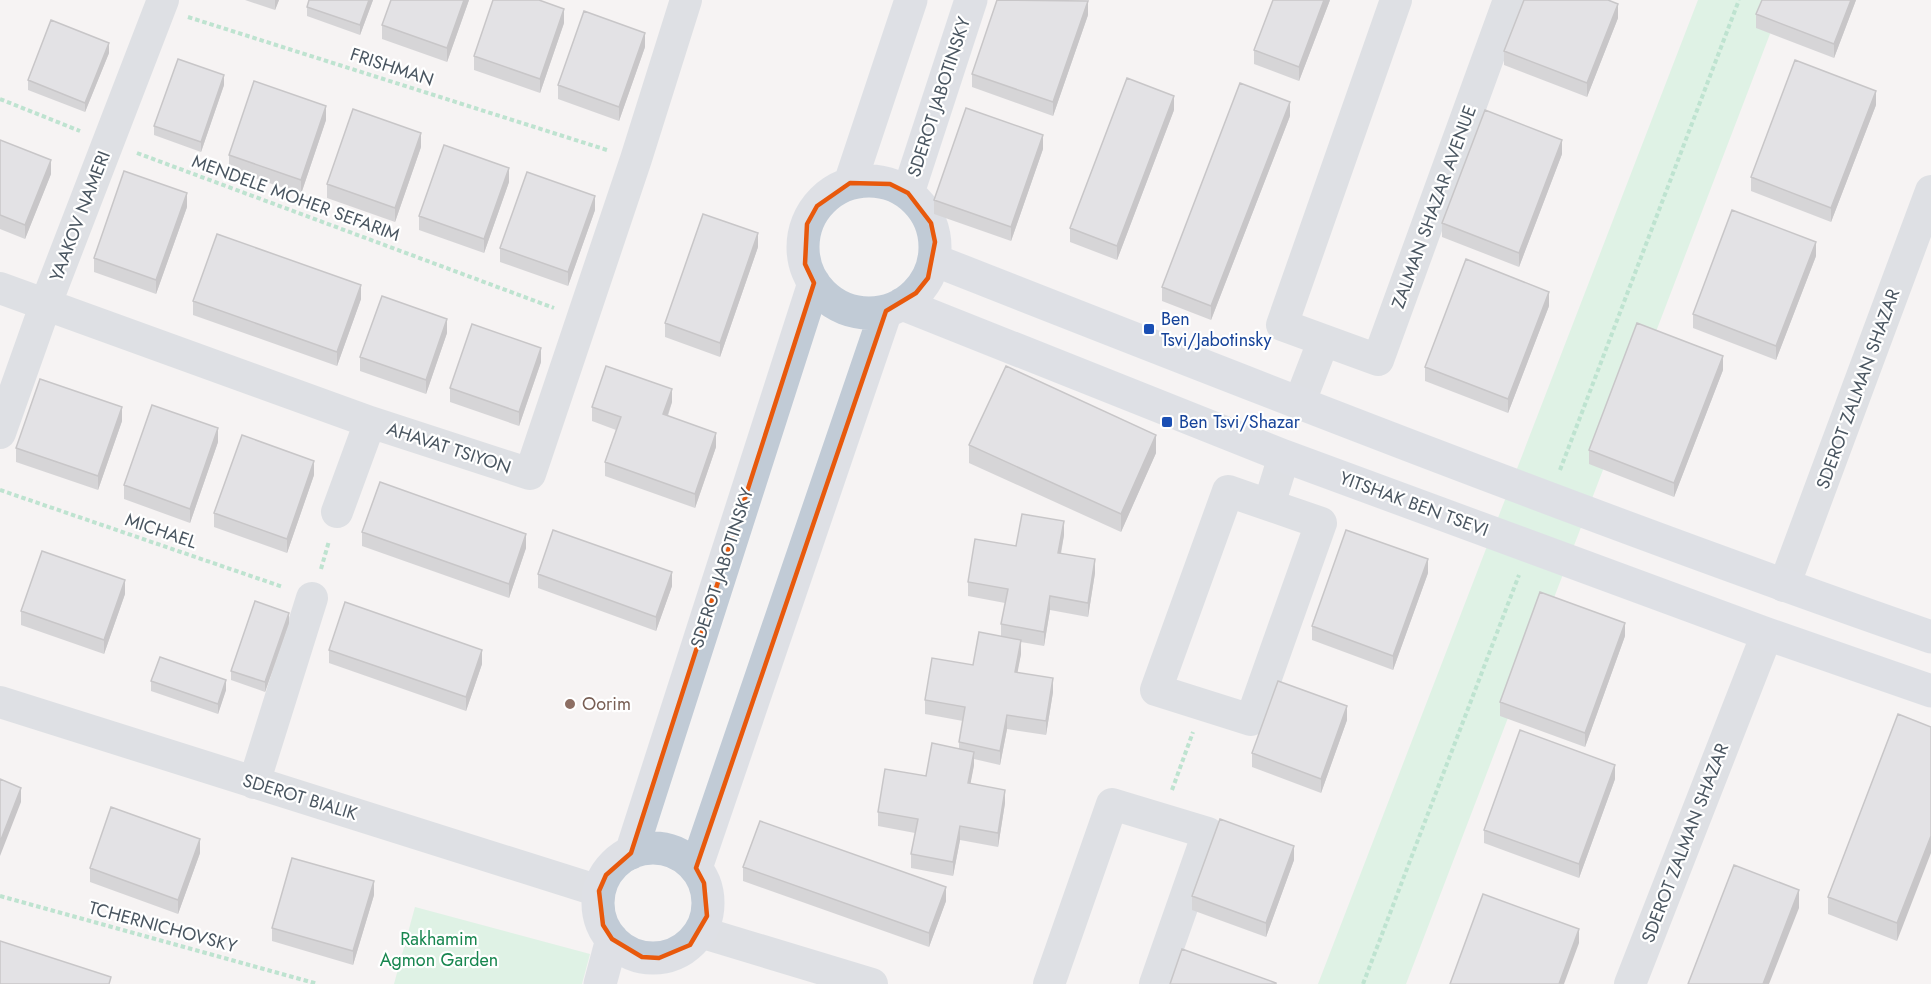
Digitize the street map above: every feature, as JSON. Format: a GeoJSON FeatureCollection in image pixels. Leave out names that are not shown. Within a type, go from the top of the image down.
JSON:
{"type":"FeatureCollection","features":[{"type":"Feature","properties":{"kind":"street","name":"AHAVAT TSIYON"},"geometry":{"type":"LineString","coordinates":[[0,288],[370,422],[530,474],[636,159],[686,0]]}},
{"type":"Feature","properties":{"kind":"street"},"geometry":{"type":"LineString","coordinates":[[850,183],[911,0]]}},
{"type":"Feature","properties":{"kind":"street","name":"SDEROT JABOTINSKY"},"geometry":{"type":"LineString","coordinates":[[908,193],[971,0]]}},
{"type":"Feature","properties":{"kind":"street","name":"ZALMAN SHAZAR AVENUE"},"geometry":{"type":"LineString","coordinates":[[1396,0],[1282,325],[1323,342],[1378,360],[1509,0]]}},
{"type":"Feature","properties":{"kind":"street","name":"YAAKOV NAMERI"},"geometry":{"type":"LineString","coordinates":[[0,433],[45,306],[161,4]]}},
{"type":"Feature","properties":{"kind":"street"},"geometry":{"type":"LineString","coordinates":[[870,180],[890,184],[908,193],[921,206],[931,223],[935,242],[934,260],[927,278],[916,293],[894,308],[866,313],[846,308],[827,298],[814,283],[805,264],[807,224],[817,206],[832,192],[850,183],[870,180]]}},
{"type":"Feature","properties":{"kind":"street","name":"SDEROT ZALMAN SHAZAR"},"geometry":{"type":"LineString","coordinates":[[1784,586],[1931,191]]}},
{"type":"Feature","properties":{"kind":"street"},"geometry":{"type":"LineString","coordinates":[[934,260],[1299,404],[1784,586],[1931,637]]}},
{"type":"Feature","properties":{"kind":"street","name":"SDEROT JABOTINSKY"},"geometry":{"type":"LineString","coordinates":[[631,853],[814,283]]}},
{"type":"Feature","properties":{"kind":"street"},"geometry":{"type":"LineString","coordinates":[[696,868],[894,308]]}},
{"type":"Feature","properties":{"kind":"street","name":"YITSHAK BEN TSEVI"},"geometry":{"type":"LineString","coordinates":[[894,308],[1284,456],[1767,634],[1931,691]]}},
{"type":"Feature","properties":{"kind":"street"},"geometry":{"type":"LineString","coordinates":[[1299,404],[1323,342]]}},
{"type":"Feature","properties":{"kind":"street"},"geometry":{"type":"LineString","coordinates":[[337,512],[370,422]]}},
{"type":"Feature","properties":{"kind":"street"},"geometry":{"type":"LineString","coordinates":[[1269,505],[1284,456]]}},
{"type":"Feature","properties":{"kind":"street"},"geometry":{"type":"LineString","coordinates":[[1228,491],[1269,505],[1321,523],[1251,720],[1156,690],[1228,491]]}},
{"type":"Feature","properties":{"kind":"street"},"geometry":{"type":"LineString","coordinates":[[255,783],[312,598]]}},
{"type":"Feature","properties":{"kind":"street","name":"SDEROT ZALMAN SHAZAR"},"geometry":{"type":"LineString","coordinates":[[1629,984],[1767,634]]}},
{"type":"Feature","properties":{"kind":"street","name":"SDEROT BIALIK"},"geometry":{"type":"LineString","coordinates":[[0,702],[600,891]]}},
{"type":"Feature","properties":{"kind":"street"},"geometry":{"type":"LineString","coordinates":[[1049,984],[1112,804],[1208,833],[1155,984]]}},
{"type":"Feature","properties":{"kind":"street"},"geometry":{"type":"LineString","coordinates":[[648,848],[666,849],[682,856],[696,868],[704,883],[708,899],[707,916],[700,932],[671,969],[659,958],[642,957],[626,950],[612,939],[603,925],[599,908],[600,891],[606,875],[617,862],[631,853],[648,848]]}},
{"type":"Feature","properties":{"kind":"street"},"geometry":{"type":"LineString","coordinates":[[700,932],[872,984]]}},
{"type":"Feature","properties":{"kind":"street"},"geometry":{"type":"LineString","coordinates":[[600,984],[612,939]]}},
{"type":"Feature","properties":{"kind":"path","name":"FRISHMAN"},"geometry":{"type":"LineString","coordinates":[[161,4],[636,159]]}},
{"type":"Feature","properties":{"kind":"path","name":"MENDELE MOHER SEFARIM"},"geometry":{"type":"LineString","coordinates":[[0,99],[583,319]]}},
{"type":"Feature","properties":{"kind":"path","name":"MICHAEL"},"geometry":{"type":"LineString","coordinates":[[0,490],[312,598]]}},
{"type":"Feature","properties":{"kind":"path"},"geometry":{"type":"LineString","coordinates":[[312,598],[337,512]]}},
{"type":"Feature","properties":{"kind":"path"},"geometry":{"type":"LineString","coordinates":[[1161,819],[1203,705]]}},
{"type":"Feature","properties":{"kind":"path","name":"TCHERNICHOVSKY"},"geometry":{"type":"LineString","coordinates":[[0,896],[318,984]]}},
{"type":"Feature","properties":{"kind":"highlighted area"},"geometry":{"type":"Polygon","coordinates":[[[850,183],[890,184],[908,193],[931,223],[935,242],[928,278],[916,293],[886,311],[696,868],[704,883],[707,916],[690,945],[659,958],[642,957],[612,939],[603,925],[599,891],[606,875],[631,853],[814,283],[805,264],[807,224],[817,206],[850,183]]]}},
{"type":"Feature","properties":{"kind":"green space"},"geometry":{"type":"Polygon","coordinates":[[[1698,0],[1783,0],[1406,984],[1318,984],[1698,0]]]}},
{"type":"Feature","properties":{"kind":"green space","name":"Rakhamim Agmon Garden"},"geometry":{"type":"Polygon","coordinates":[[[415,907],[590,954],[582,984],[394,984],[415,907]]]}},
{"type":"Feature","properties":{"kind":"building"},"geometry":{"type":"Polygon","coordinates":[[[309,0],[369,0],[360,25],[307,7],[309,0]]]}},
{"type":"Feature","properties":{"kind":"building"},"geometry":{"type":"Polygon","coordinates":[[[391,0],[464,0],[447,48],[382,25],[391,0]]]}},
{"type":"Feature","properties":{"kind":"building"},"geometry":{"type":"Polygon","coordinates":[[[493,0],[539,0],[564,9],[540,79],[474,56],[493,0]]]}},
{"type":"Feature","properties":{"kind":"building"},"geometry":{"type":"Polygon","coordinates":[[[997,0],[1088,1],[1053,102],[972,74],[997,0]]]}},
{"type":"Feature","properties":{"kind":"building"},"geometry":{"type":"Polygon","coordinates":[[[1273,0],[1324,0],[1299,67],[1254,50],[1273,0]]]}},
{"type":"Feature","properties":{"kind":"building"},"geometry":{"type":"Polygon","coordinates":[[[1524,0],[1608,0],[1618,4],[1587,83],[1504,51],[1524,0]]]}},
{"type":"Feature","properties":{"kind":"building"},"geometry":{"type":"Polygon","coordinates":[[[1762,0],[1851,0],[1834,44],[1756,14],[1762,0]]]}},
{"type":"Feature","properties":{"kind":"building"},"geometry":{"type":"Polygon","coordinates":[[[584,11],[645,33],[619,107],[558,85],[584,11]]]}},
{"type":"Feature","properties":{"kind":"building"},"geometry":{"type":"Polygon","coordinates":[[[51,20],[109,43],[85,103],[28,80],[51,20]]]}},
{"type":"Feature","properties":{"kind":"building"},"geometry":{"type":"Polygon","coordinates":[[[178,59],[224,75],[201,142],[154,126],[178,59]]]}},
{"type":"Feature","properties":{"kind":"building"},"geometry":{"type":"Polygon","coordinates":[[[1795,60],[1876,91],[1831,208],[1751,177],[1795,60]]]}},
{"type":"Feature","properties":{"kind":"building"},"geometry":{"type":"Polygon","coordinates":[[[1127,78],[1174,96],[1117,246],[1070,228],[1127,78]]]}},
{"type":"Feature","properties":{"kind":"building"},"geometry":{"type":"Polygon","coordinates":[[[254,81],[326,106],[301,180],[229,155],[254,81]]]}},
{"type":"Feature","properties":{"kind":"building"},"geometry":{"type":"Polygon","coordinates":[[[1240,83],[1290,102],[1211,306],[1162,287],[1240,83]]]}},
{"type":"Feature","properties":{"kind":"building"},"geometry":{"type":"Polygon","coordinates":[[[966,108],[1043,135],[1011,227],[934,200],[966,108]]]}},
{"type":"Feature","properties":{"kind":"building"},"geometry":{"type":"Polygon","coordinates":[[[353,109],[421,133],[395,208],[327,184],[353,109]]]}},
{"type":"Feature","properties":{"kind":"building"},"geometry":{"type":"Polygon","coordinates":[[[1485,110],[1562,140],[1519,253],[1442,223],[1485,110]]]}},
{"type":"Feature","properties":{"kind":"building"},"geometry":{"type":"Polygon","coordinates":[[[0,140],[51,160],[25,225],[0,215],[0,140]]]}},
{"type":"Feature","properties":{"kind":"building"},"geometry":{"type":"Polygon","coordinates":[[[444,145],[509,168],[484,239],[419,216],[444,145]]]}},
{"type":"Feature","properties":{"kind":"building"},"geometry":{"type":"Polygon","coordinates":[[[124,171],[187,193],[156,280],[94,258],[124,171]]]}},
{"type":"Feature","properties":{"kind":"building"},"geometry":{"type":"Polygon","coordinates":[[[527,172],[595,196],[568,272],[500,248],[527,172]]]}},
{"type":"Feature","properties":{"kind":"building"},"geometry":{"type":"Polygon","coordinates":[[[1732,210],[1816,242],[1776,346],[1693,314],[1732,210]]]}},
{"type":"Feature","properties":{"kind":"building"},"geometry":{"type":"Polygon","coordinates":[[[703,214],[758,233],[720,343],[665,323],[703,214]]]}},
{"type":"Feature","properties":{"kind":"building"},"geometry":{"type":"Polygon","coordinates":[[[217,234],[361,285],[337,352],[193,301],[217,234]]]}},
{"type":"Feature","properties":{"kind":"building"},"geometry":{"type":"Polygon","coordinates":[[[1466,259],[1549,292],[1508,399],[1425,367],[1466,259]]]}},
{"type":"Feature","properties":{"kind":"building"},"geometry":{"type":"Polygon","coordinates":[[[382,296],[447,319],[426,380],[360,357],[382,296]]]}},
{"type":"Feature","properties":{"kind":"building"},"geometry":{"type":"Polygon","coordinates":[[[1637,323],[1723,356],[1674,483],[1589,450],[1637,323]]]}},
{"type":"Feature","properties":{"kind":"building"},"geometry":{"type":"Polygon","coordinates":[[[472,324],[541,348],[519,412],[450,388],[472,324]]]}},
{"type":"Feature","properties":{"kind":"building"},"geometry":{"type":"Polygon","coordinates":[[[606,366],[672,389],[663,414],[716,433],[695,494],[605,462],[621,417],[592,407],[606,366]]]}},
{"type":"Feature","properties":{"kind":"building"},"geometry":{"type":"Polygon","coordinates":[[[1006,366],[1156,435],[1121,514],[969,445],[1006,366]]]}},
{"type":"Feature","properties":{"kind":"building"},"geometry":{"type":"Polygon","coordinates":[[[40,379],[122,407],[98,476],[16,448],[40,379]]]}},
{"type":"Feature","properties":{"kind":"building"},"geometry":{"type":"Polygon","coordinates":[[[152,405],[218,428],[190,509],[124,485],[152,405]]]}},
{"type":"Feature","properties":{"kind":"building"},"geometry":{"type":"Polygon","coordinates":[[[242,435],[314,461],[287,539],[214,513],[242,435]]]}},
{"type":"Feature","properties":{"kind":"building"},"geometry":{"type":"Polygon","coordinates":[[[380,482],[526,534],[509,584],[362,532],[380,482]]]}},
{"type":"Feature","properties":{"kind":"building"},"geometry":{"type":"Polygon","coordinates":[[[1022,514],[1064,521],[1058,553],[1095,559],[1088,603],[1050,596],[1044,632],[1001,624],[1008,589],[968,582],[975,539],[1016,546],[1022,514]]]}},
{"type":"Feature","properties":{"kind":"building"},"geometry":{"type":"Polygon","coordinates":[[[553,530],[672,572],[656,617],[538,574],[553,530]]]}},
{"type":"Feature","properties":{"kind":"building"},"geometry":{"type":"Polygon","coordinates":[[[1346,530],[1428,559],[1393,656],[1312,626],[1346,530]]]}},
{"type":"Feature","properties":{"kind":"building"},"geometry":{"type":"Polygon","coordinates":[[[42,551],[125,580],[104,640],[21,611],[42,551]]]}},
{"type":"Feature","properties":{"kind":"building"},"geometry":{"type":"Polygon","coordinates":[[[1540,592],[1625,623],[1585,733],[1500,702],[1540,592]]]}},
{"type":"Feature","properties":{"kind":"building"},"geometry":{"type":"Polygon","coordinates":[[[255,601],[289,613],[265,682],[231,671],[255,601]]]}},
{"type":"Feature","properties":{"kind":"building"},"geometry":{"type":"Polygon","coordinates":[[[345,602],[482,650],[466,697],[329,650],[345,602]]]}},
{"type":"Feature","properties":{"kind":"building"},"geometry":{"type":"Polygon","coordinates":[[[979,632],[1021,640],[1015,672],[1053,678],[1046,721],[1007,715],[1000,751],[959,742],[965,707],[925,700],[932,658],[973,665],[979,632]]]}},
{"type":"Feature","properties":{"kind":"building"},"geometry":{"type":"Polygon","coordinates":[[[160,657],[226,680],[218,704],[151,681],[160,657]]]}},
{"type":"Feature","properties":{"kind":"building"},"geometry":{"type":"Polygon","coordinates":[[[1278,681],[1347,706],[1321,779],[1252,753],[1278,681]]]}},
{"type":"Feature","properties":{"kind":"building"},"geometry":{"type":"Polygon","coordinates":[[[1898,714],[1931,727],[1931,836],[1897,923],[1828,897],[1898,714]]]}},
{"type":"Feature","properties":{"kind":"building"},"geometry":{"type":"Polygon","coordinates":[[[1520,730],[1615,765],[1579,864],[1484,830],[1520,730]]]}},
{"type":"Feature","properties":{"kind":"building"},"geometry":{"type":"Polygon","coordinates":[[[932,743],[974,752],[968,783],[1005,790],[998,833],[960,826],[953,862],[911,854],[918,819],[878,812],[885,769],[926,776],[932,743]]]}},
{"type":"Feature","properties":{"kind":"building"},"geometry":{"type":"Polygon","coordinates":[[[0,779],[21,788],[0,842],[0,779]]]}},
{"type":"Feature","properties":{"kind":"building"},"geometry":{"type":"Polygon","coordinates":[[[111,807],[200,839],[178,900],[90,868],[111,807]]]}},
{"type":"Feature","properties":{"kind":"building"},"geometry":{"type":"Polygon","coordinates":[[[1220,819],[1294,846],[1266,923],[1192,896],[1220,819]]]}},
{"type":"Feature","properties":{"kind":"building"},"geometry":{"type":"Polygon","coordinates":[[[760,821],[946,887],[929,933],[743,867],[760,821]]]}},
{"type":"Feature","properties":{"kind":"building"},"geometry":{"type":"Polygon","coordinates":[[[292,858],[374,881],[353,951],[272,928],[292,858]]]}},
{"type":"Feature","properties":{"kind":"building"},"geometry":{"type":"Polygon","coordinates":[[[1734,865],[1799,890],[1763,984],[1688,984],[1734,865]]]}},
{"type":"Feature","properties":{"kind":"building"},"geometry":{"type":"Polygon","coordinates":[[[1483,894],[1579,929],[1559,984],[1450,984],[1483,894]]]}},
{"type":"Feature","properties":{"kind":"building"},"geometry":{"type":"Polygon","coordinates":[[[0,941],[111,977],[109,984],[0,984],[0,941]]]}},
{"type":"Feature","properties":{"kind":"building"},"geometry":{"type":"Polygon","coordinates":[[[1182,949],[1276,983],[1276,984],[1170,984],[1182,949]]]}},
{"type":"Feature","properties":{"kind":"place","name":"Ben Tsvi/Jabotinsky"},"geometry":{"type":"Point","coordinates":[1149,329]}},
{"type":"Feature","properties":{"kind":"place","name":"Ben Tsvi/Shazar"},"geometry":{"type":"Point","coordinates":[1167,422]}},
{"type":"Feature","properties":{"kind":"place","name":"Oorim"},"geometry":{"type":"Point","coordinates":[570,704]}}]}
